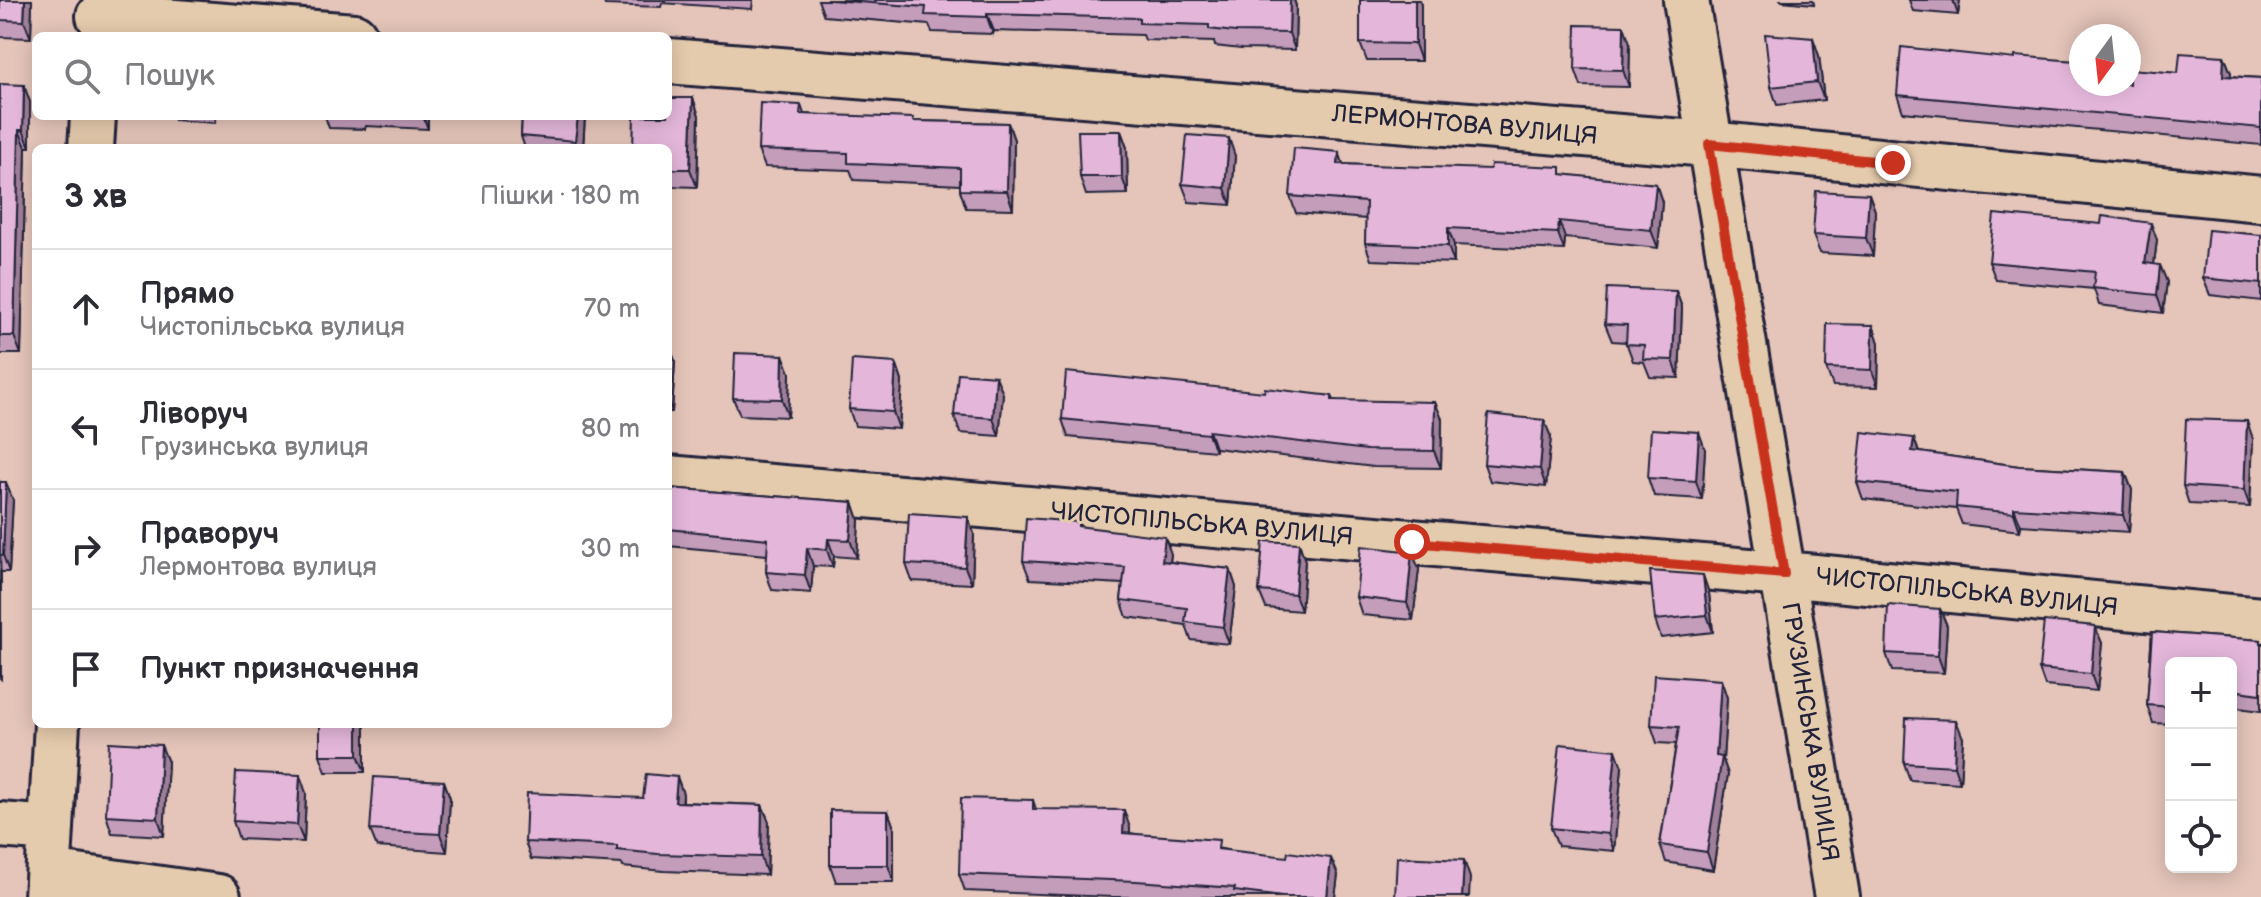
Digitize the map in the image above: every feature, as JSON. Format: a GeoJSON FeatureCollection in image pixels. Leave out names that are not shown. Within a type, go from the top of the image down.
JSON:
{"type":"FeatureCollection","features":[{"type":"Feature","properties":{"kind":"street","name":"ГРУЗИНСЬКА ВУЛИЦЯ"},"geometry":{"type":"LineString","coordinates":[[1686,0],[1837,897]]}},
{"type":"Feature","properties":{"kind":"street"},"geometry":{"type":"LineString","coordinates":[[99,17],[300,32]]}},
{"type":"Feature","properties":{"kind":"street","name":"ЛЕРМОНТОВА ВУЛИЦЯ"},"geometry":{"type":"LineString","coordinates":[[672,61],[1709,144],[2261,199]]}},
{"type":"Feature","properties":{"kind":"street"},"geometry":{"type":"LineString","coordinates":[[91,144],[93,120]]}},
{"type":"Feature","properties":{"kind":"street","name":"ЧИСТОПІЛЬСЬКА ВУЛИЦЯ"},"geometry":{"type":"LineString","coordinates":[[672,478],[1784,574],[2261,620]]}},
{"type":"Feature","properties":{"kind":"street"},"geometry":{"type":"LineString","coordinates":[[57,728],[48,885],[218,897]]}},
{"type":"Feature","properties":{"kind":"street"},"geometry":{"type":"LineString","coordinates":[[0,825],[51,829]]}},
{"type":"Feature","properties":{"kind":"building"},"geometry":{"type":"Polygon","coordinates":[[[0,0],[25,0],[24,21],[0,20],[0,0]]]}},
{"type":"Feature","properties":{"kind":"building"},"geometry":{"type":"Polygon","coordinates":[[[830,0],[1290,0],[1289,33],[1235,32],[1209,29],[1209,25],[1139,23],[1139,18],[925,15],[926,7],[830,0]]]}},
{"type":"Feature","properties":{"kind":"building"},"geometry":{"type":"Polygon","coordinates":[[[1360,0],[1415,0],[1415,44],[1360,43],[1360,0]]]}},
{"type":"Feature","properties":{"kind":"building"},"geometry":{"type":"Polygon","coordinates":[[[1576,25],[1624,26],[1623,70],[1575,69],[1576,25]]]}},
{"type":"Feature","properties":{"kind":"building"},"geometry":{"type":"Polygon","coordinates":[[[1765,34],[1813,38],[1817,82],[1771,87],[1765,34]]]}},
{"type":"Feature","properties":{"kind":"building"},"geometry":{"type":"Polygon","coordinates":[[[1901,47],[2015,59],[2015,56],[2069,60],[2069,96],[2141,96],[2141,70],[2178,73],[2180,53],[2224,56],[2223,76],[2261,78],[2261,128],[1897,95],[1901,47]]]}},
{"type":"Feature","properties":{"kind":"building"},"geometry":{"type":"Polygon","coordinates":[[[0,84],[24,85],[23,130],[19,130],[14,336],[0,336],[0,84]]]}},
{"type":"Feature","properties":{"kind":"building"},"geometry":{"type":"Polygon","coordinates":[[[672,98],[693,98],[690,169],[672,169],[672,144],[633,144],[634,120],[672,120],[672,98]]]}},
{"type":"Feature","properties":{"kind":"building"},"geometry":{"type":"Polygon","coordinates":[[[760,103],[801,105],[800,114],[1008,123],[1007,191],[960,190],[960,168],[848,163],[848,153],[758,150],[760,103]]]}},
{"type":"Feature","properties":{"kind":"building"},"geometry":{"type":"Polygon","coordinates":[[[522,120],[578,120],[575,141],[521,136],[522,120]]]}},
{"type":"Feature","properties":{"kind":"building"},"geometry":{"type":"Polygon","coordinates":[[[1078,131],[1121,131],[1122,177],[1080,177],[1078,131]]]}},
{"type":"Feature","properties":{"kind":"building"},"geometry":{"type":"Polygon","coordinates":[[[1187,135],[1229,138],[1225,188],[1182,184],[1187,135]]]}},
{"type":"Feature","properties":{"kind":"building"},"geometry":{"type":"Polygon","coordinates":[[[1294,148],[1339,152],[1338,164],[1490,169],[1491,164],[1561,167],[1561,174],[1656,184],[1651,230],[1559,221],[1558,233],[1448,228],[1448,246],[1365,243],[1366,202],[1290,196],[1294,148]]]}},
{"type":"Feature","properties":{"kind":"building"},"geometry":{"type":"Polygon","coordinates":[[[1816,191],[1869,194],[1866,238],[1813,235],[1816,191]]]}},
{"type":"Feature","properties":{"kind":"building"},"geometry":{"type":"Polygon","coordinates":[[[1994,214],[2101,224],[2102,216],[2151,223],[2145,263],[2160,265],[2157,295],[2093,288],[2095,272],[1989,262],[1994,214]]]}},
{"type":"Feature","properties":{"kind":"building"},"geometry":{"type":"Polygon","coordinates":[[[2208,230],[2261,235],[2261,284],[2203,278],[2208,230]]]}},
{"type":"Feature","properties":{"kind":"building"},"geometry":{"type":"Polygon","coordinates":[[[1607,288],[1676,291],[1673,360],[1643,359],[1644,345],[1626,344],[1627,325],[1605,324],[1607,288]]]}},
{"type":"Feature","properties":{"kind":"building"},"geometry":{"type":"Polygon","coordinates":[[[1827,324],[1873,325],[1872,370],[1826,368],[1827,324]]]}},
{"type":"Feature","properties":{"kind":"building"},"geometry":{"type":"Polygon","coordinates":[[[735,353],[783,355],[782,399],[733,398],[735,353]]]}},
{"type":"Feature","properties":{"kind":"building"},"geometry":{"type":"Polygon","coordinates":[[[852,360],[896,363],[893,412],[849,409],[852,360]]]}},
{"type":"Feature","properties":{"kind":"building"},"geometry":{"type":"Polygon","coordinates":[[[1066,372],[1264,392],[1265,388],[1332,396],[1332,400],[1435,402],[1434,451],[1367,450],[1209,431],[1208,434],[1062,419],[1066,372]]]}},
{"type":"Feature","properties":{"kind":"building"},"geometry":{"type":"Polygon","coordinates":[[[958,373],[996,376],[993,418],[954,415],[958,373]]]}},
{"type":"Feature","properties":{"kind":"building"},"geometry":{"type":"Polygon","coordinates":[[[1488,414],[1544,420],[1540,469],[1484,464],[1488,414]]]}},
{"type":"Feature","properties":{"kind":"building"},"geometry":{"type":"Polygon","coordinates":[[[2186,419],[2247,421],[2244,490],[2183,486],[2186,419]]]}},
{"type":"Feature","properties":{"kind":"building"},"geometry":{"type":"Polygon","coordinates":[[[1651,429],[1699,432],[1696,481],[1648,478],[1651,429]]]}},
{"type":"Feature","properties":{"kind":"building"},"geometry":{"type":"Polygon","coordinates":[[[1862,432],[1914,438],[1912,451],[2019,466],[2125,472],[2123,515],[2014,508],[2014,513],[1956,507],[1957,492],[1857,482],[1862,432]]]}},
{"type":"Feature","properties":{"kind":"building"},"geometry":{"type":"Polygon","coordinates":[[[0,482],[6,482],[3,555],[0,555],[0,482]]]}},
{"type":"Feature","properties":{"kind":"building"},"geometry":{"type":"Polygon","coordinates":[[[672,488],[853,502],[850,540],[828,539],[827,550],[807,548],[805,575],[766,572],[768,539],[672,529],[672,488]]]}},
{"type":"Feature","properties":{"kind":"building"},"geometry":{"type":"Polygon","coordinates":[[[909,513],[968,517],[965,567],[906,564],[909,513]]]}},
{"type":"Feature","properties":{"kind":"building"},"geometry":{"type":"Polygon","coordinates":[[[1026,518],[1078,522],[1078,526],[1165,537],[1162,561],[1230,569],[1223,627],[1185,622],[1187,608],[1121,600],[1125,567],[1023,561],[1026,518]]]}},
{"type":"Feature","properties":{"kind":"building"},"geometry":{"type":"Polygon","coordinates":[[[1263,541],[1299,543],[1295,594],[1259,591],[1263,541]]]}},
{"type":"Feature","properties":{"kind":"building"},"geometry":{"type":"Polygon","coordinates":[[[1361,546],[1412,552],[1407,603],[1356,597],[1361,546]]]}},
{"type":"Feature","properties":{"kind":"building"},"geometry":{"type":"Polygon","coordinates":[[[1650,571],[1703,575],[1707,615],[1655,620],[1650,571]]]}},
{"type":"Feature","properties":{"kind":"building"},"geometry":{"type":"Polygon","coordinates":[[[1888,605],[1940,609],[1938,656],[1886,653],[1888,605]]]}},
{"type":"Feature","properties":{"kind":"building"},"geometry":{"type":"Polygon","coordinates":[[[2044,621],[2095,626],[2091,674],[2039,669],[2044,621]]]}},
{"type":"Feature","properties":{"kind":"building"},"geometry":{"type":"Polygon","coordinates":[[[2152,632],[2261,640],[2261,694],[2237,691],[2237,657],[2165,657],[2165,706],[2147,705],[2152,632]]]}},
{"type":"Feature","properties":{"kind":"building"},"geometry":{"type":"Polygon","coordinates":[[[1654,675],[1721,680],[1716,756],[1722,757],[1707,852],[1660,845],[1679,727],[1651,725],[1654,675]]]}},
{"type":"Feature","properties":{"kind":"building"},"geometry":{"type":"Polygon","coordinates":[[[1906,718],[1956,720],[1954,766],[1904,763],[1906,718]]]}},
{"type":"Feature","properties":{"kind":"building"},"geometry":{"type":"Polygon","coordinates":[[[320,728],[358,728],[358,755],[320,755],[320,728]]]}},
{"type":"Feature","properties":{"kind":"building"},"geometry":{"type":"Polygon","coordinates":[[[109,742],[161,745],[158,818],[106,815],[109,742]]]}},
{"type":"Feature","properties":{"kind":"building"},"geometry":{"type":"Polygon","coordinates":[[[1560,744],[1616,750],[1608,834],[1551,828],[1560,744]]]}},
{"type":"Feature","properties":{"kind":"building"},"geometry":{"type":"Polygon","coordinates":[[[236,772],[300,775],[297,825],[233,821],[236,772]]]}},
{"type":"Feature","properties":{"kind":"building"},"geometry":{"type":"Polygon","coordinates":[[[646,774],[677,777],[675,802],[762,805],[761,857],[658,854],[617,850],[617,846],[525,842],[527,793],[643,798],[646,774]]]}},
{"type":"Feature","properties":{"kind":"building"},"geometry":{"type":"Polygon","coordinates":[[[374,777],[444,781],[440,834],[370,830],[374,777]]]}},
{"type":"Feature","properties":{"kind":"building"},"geometry":{"type":"Polygon","coordinates":[[[961,798],[1033,800],[1033,809],[1124,810],[1123,833],[1219,840],[1218,849],[1287,857],[1288,852],[1331,858],[1327,897],[1282,897],[1234,891],[1235,888],[1136,881],[959,874],[961,798]]]}},
{"type":"Feature","properties":{"kind":"building"},"geometry":{"type":"Polygon","coordinates":[[[830,810],[888,811],[888,865],[830,865],[830,810]]]}},
{"type":"Feature","properties":{"kind":"building"},"geometry":{"type":"Polygon","coordinates":[[[1397,857],[1464,860],[1462,897],[1395,897],[1397,857]]]}},
{"type":"Feature","properties":{"kind":"route"},"geometry":{"type":"LineString","coordinates":[[1412,542],[1784,574],[1709,144],[1893,163]]}}]}
